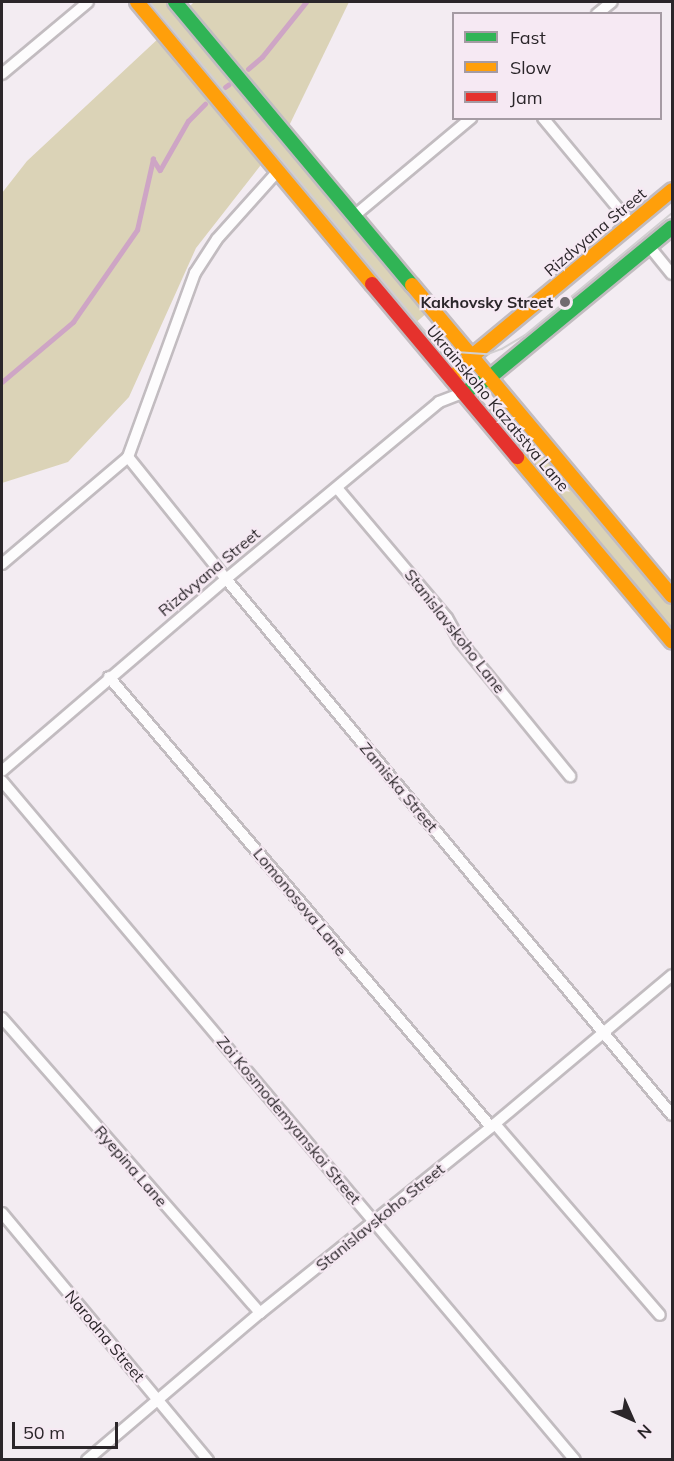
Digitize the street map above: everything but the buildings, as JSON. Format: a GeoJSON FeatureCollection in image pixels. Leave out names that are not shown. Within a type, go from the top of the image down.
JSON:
{"type":"FeatureCollection","features":[{"type":"Feature","properties":{"kind":"street"},"geometry":{"type":"LineString","coordinates":[[2,74],[88,2]]}},
{"type":"Feature","properties":{"kind":"street","name":"Ukrainskoho Kazatstva Lane"},"geometry":{"type":"LineString","coordinates":[[137,2],[672,642]]}},
{"type":"Feature","properties":{"kind":"street","name":"Ukrainskoho Kazatstva Lane"},"geometry":{"type":"LineString","coordinates":[[175,2],[672,596]]}},
{"type":"Feature","properties":{"kind":"street"},"geometry":{"type":"LineString","coordinates":[[600,12],[612,2]]}},
{"type":"Feature","properties":{"kind":"street"},"geometry":{"type":"LineString","coordinates":[[354,216],[469,120]]}},
{"type":"Feature","properties":{"kind":"street"},"geometry":{"type":"LineString","coordinates":[[545,120],[672,274]]}},
{"type":"Feature","properties":{"kind":"street"},"geometry":{"type":"LineString","coordinates":[[2,564],[128,457],[195,273],[217,239],[278,171]]}},
{"type":"Feature","properties":{"kind":"street","name":"Rizdvyana Street"},"geometry":{"type":"LineString","coordinates":[[440,402],[452,379],[471,357],[672,190]]}},
{"type":"Feature","properties":{"kind":"street","name":"Rizdvyana Street"},"geometry":{"type":"LineString","coordinates":[[2,771],[225,579],[440,402],[463,393],[489,378],[672,226]]}},
{"type":"Feature","properties":{"kind":"street","name":"Zamiska Street"},"geometry":{"type":"LineString","coordinates":[[128,457],[225,579],[672,1115]]}},
{"type":"Feature","properties":{"kind":"street","name":"Stanislavskoho Lane"},"geometry":{"type":"LineString","coordinates":[[337,488],[447,618],[459,640],[570,776]]}},
{"type":"Feature","properties":{"kind":"street","name":"Lomonosova Lane"},"geometry":{"type":"LineString","coordinates":[[110,677],[493,1125],[660,1315]]}},
{"type":"Feature","properties":{"kind":"street","name":"Zoi Kosmodemyanskoi Street"},"geometry":{"type":"LineString","coordinates":[[2,782],[375,1221],[574,1460]]}},
{"type":"Feature","properties":{"kind":"street","name":"Stanislavskoho Street"},"geometry":{"type":"LineString","coordinates":[[87,1460],[260,1313],[493,1125],[672,975]]}},
{"type":"Feature","properties":{"kind":"street","name":"Ryepina Lane"},"geometry":{"type":"LineString","coordinates":[[2,1018],[260,1313]]}},
{"type":"Feature","properties":{"kind":"street","name":"Narodna Street"},"geometry":{"type":"LineString","coordinates":[[2,1213],[208,1460]]}},
{"type":"Feature","properties":{"kind":"shaded area"},"geometry":{"type":"Polygon","coordinates":[[[143,2],[170,2],[428,312],[413,325],[143,2]]]}},
{"type":"Feature","properties":{"kind":"shaded area"},"geometry":{"type":"Polygon","coordinates":[[[194,2],[349,2],[287,130],[186,10],[194,2]]]}},
{"type":"Feature","properties":{"kind":"shaded area"},"geometry":{"type":"Polygon","coordinates":[[[160,37],[264,161],[196,248],[129,397],[68,462],[2,483],[2,193],[27,161],[160,37]]]}},
{"type":"Feature","properties":{"kind":"shaded area"},"geometry":{"type":"Polygon","coordinates":[[[498,397],[672,604],[672,635],[482,410],[498,397]]]}},
{"type":"Feature","properties":{"kind":"waterway"},"geometry":{"type":"LineString","coordinates":[[248,69],[262,57],[306,2]]}},
{"type":"Feature","properties":{"kind":"waterway"},"geometry":{"type":"LineString","coordinates":[[2,382],[73,322],[137,230],[153,159],[160,170],[188,121],[205,104]]}},
{"type":"Feature","properties":{"kind":"tram line"},"geometry":{"type":"LineString","coordinates":[[150,2],[424,330],[439,343],[456,352],[488,354],[524,336],[672,213]]}},
{"type":"Feature","properties":{"kind":"traffic: fast"},"geometry":{"type":"LineString","coordinates":[[175,2],[412,285]]}},
{"type":"Feature","properties":{"kind":"traffic: fast"},"geometry":{"type":"LineString","coordinates":[[463,393],[489,378],[672,227]]}},
{"type":"Feature","properties":{"kind":"traffic: slow"},"geometry":{"type":"LineString","coordinates":[[137,2],[372,284]]}},
{"type":"Feature","properties":{"kind":"traffic: slow"},"geometry":{"type":"LineString","coordinates":[[452,379],[471,357],[672,190]]}},
{"type":"Feature","properties":{"kind":"traffic: slow"},"geometry":{"type":"LineString","coordinates":[[412,285],[672,596]]}},
{"type":"Feature","properties":{"kind":"traffic: slow"},"geometry":{"type":"LineString","coordinates":[[517,457],[672,642]]}},
{"type":"Feature","properties":{"kind":"traffic: jam"},"geometry":{"type":"LineString","coordinates":[[372,284],[517,457]]}},
{"type":"Feature","properties":{"kind":"place","name":"Kakhovsky Street"},"geometry":{"type":"Point","coordinates":[565,302]}}]}
